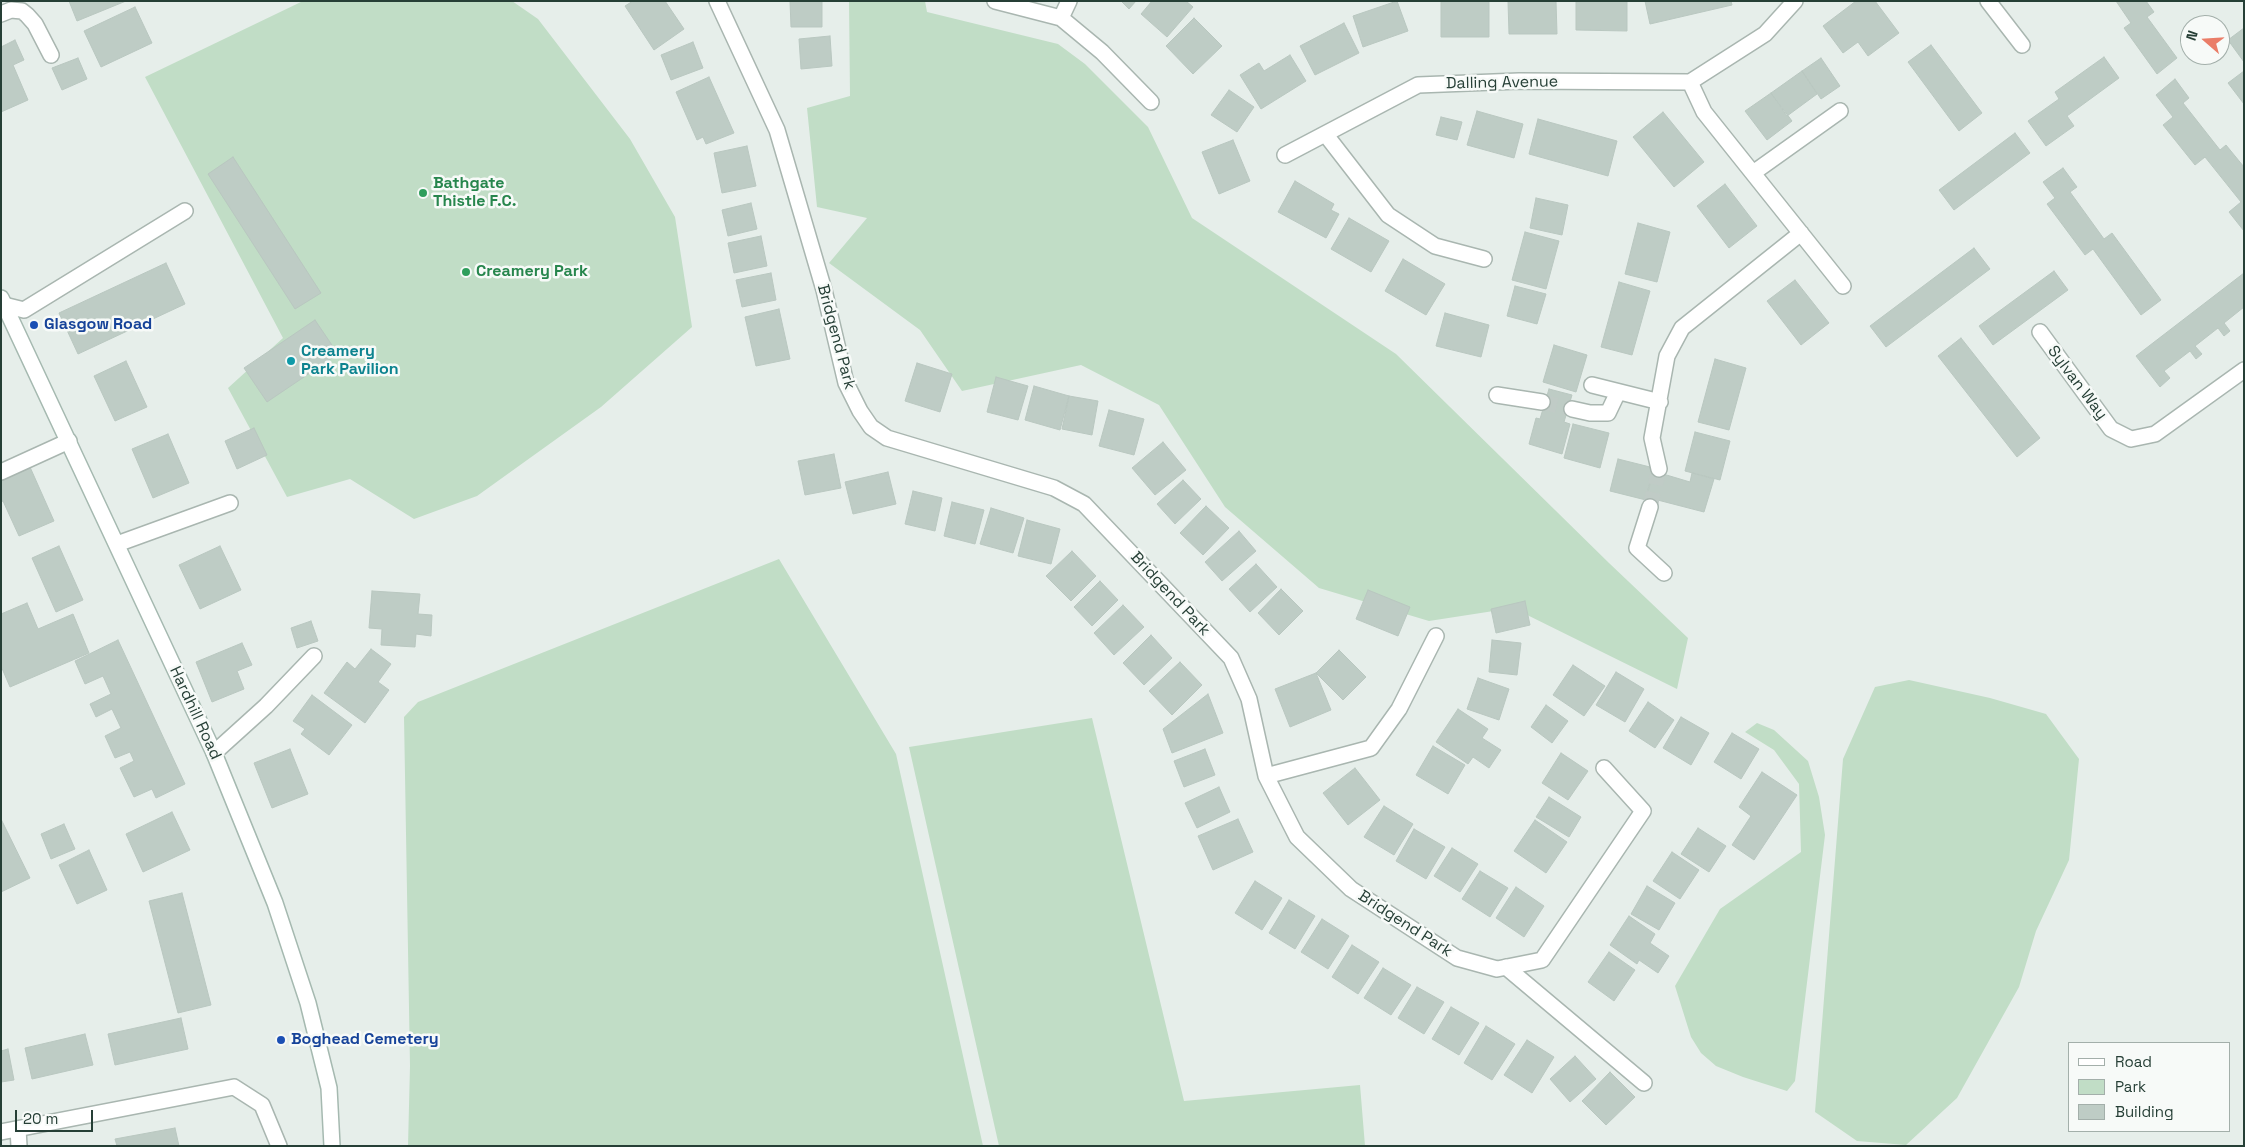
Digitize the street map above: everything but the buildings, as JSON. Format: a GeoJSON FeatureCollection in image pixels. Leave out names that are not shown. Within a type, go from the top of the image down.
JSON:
{"type":"FeatureCollection","features":[{"type":"Feature","properties":{"kind":"street","name":"Bridgend Park"},"geometry":{"type":"LineString","coordinates":[[717,1],[777,130],[824,290],[846,383],[860,411],[871,427],[887,438],[1054,488],[1084,504],[1231,658],[1250,699],[1266,776],[1297,837],[1351,889],[1457,958],[1497,969],[1542,960],[1643,812],[1604,768]]}},
{"type":"Feature","properties":{"kind":"street"},"geometry":{"type":"LineString","coordinates":[[995,1],[1062,18],[1102,52],[1150,102]]}},
{"type":"Feature","properties":{"kind":"street"},"geometry":{"type":"LineString","coordinates":[[1062,18],[1069,1]]}},
{"type":"Feature","properties":{"kind":"street"},"geometry":{"type":"LineString","coordinates":[[1796,1],[1765,34],[1690,82],[1704,112],[1843,286]]}},
{"type":"Feature","properties":{"kind":"street"},"geometry":{"type":"LineString","coordinates":[[1988,1],[2022,45]]}},
{"type":"Feature","properties":{"kind":"street"},"geometry":{"type":"LineString","coordinates":[[1,14],[11,10],[22,11],[28,15],[35,24],[51,55]]}},
{"type":"Feature","properties":{"kind":"street","name":"Dalling Avenue"},"geometry":{"type":"LineString","coordinates":[[1285,155],[1418,85],[1519,81],[1690,82]]}},
{"type":"Feature","properties":{"kind":"street"},"geometry":{"type":"LineString","coordinates":[[1753,173],[1840,111]]}},
{"type":"Feature","properties":{"kind":"street"},"geometry":{"type":"LineString","coordinates":[[1326,135],[1388,215],[1435,246],[1484,259]]}},
{"type":"Feature","properties":{"kind":"street"},"geometry":{"type":"LineString","coordinates":[[3,301],[24,310],[184,211]]}},
{"type":"Feature","properties":{"kind":"street"},"geometry":{"type":"LineString","coordinates":[[1659,468],[1652,438],[1667,356],[1682,328],[1801,233]]}},
{"type":"Feature","properties":{"kind":"street","name":"Hardhill Road"},"geometry":{"type":"LineString","coordinates":[[3,301],[214,753],[275,903],[308,1002],[329,1088],[332,1146]]}},
{"type":"Feature","properties":{"kind":"street","name":"Sylvan Way"},"geometry":{"type":"LineString","coordinates":[[2040,332],[2111,429],[2131,439],[2155,434],[2244,370]]}},
{"type":"Feature","properties":{"kind":"street"},"geometry":{"type":"LineString","coordinates":[[1592,385],[1660,402]]}},
{"type":"Feature","properties":{"kind":"street"},"geometry":{"type":"LineString","coordinates":[[1572,409],[1590,413],[1608,413],[1618,392]]}},
{"type":"Feature","properties":{"kind":"street"},"geometry":{"type":"LineString","coordinates":[[1497,395],[1542,402]]}},
{"type":"Feature","properties":{"kind":"street"},"geometry":{"type":"LineString","coordinates":[[1,472],[69,441]]}},
{"type":"Feature","properties":{"kind":"street"},"geometry":{"type":"LineString","coordinates":[[117,544],[230,503]]}},
{"type":"Feature","properties":{"kind":"street"},"geometry":{"type":"LineString","coordinates":[[1650,507],[1637,548],[1664,573]]}},
{"type":"Feature","properties":{"kind":"street"},"geometry":{"type":"LineString","coordinates":[[1266,776],[1371,748],[1399,709],[1436,636]]}},
{"type":"Feature","properties":{"kind":"street"},"geometry":{"type":"LineString","coordinates":[[214,753],[266,706],[314,656]]}},
{"type":"Feature","properties":{"kind":"street"},"geometry":{"type":"LineString","coordinates":[[1506,967],[1644,1084]]}},
{"type":"Feature","properties":{"kind":"street"},"geometry":{"type":"LineString","coordinates":[[1,1132],[234,1087],[262,1105],[279,1146]]}},
{"type":"Feature","properties":{"kind":"street"},"geometry":{"type":"LineString","coordinates":[[18,1129],[19,1146]]}},
{"type":"Feature","properties":{"kind":"green space","name":"Creamery Park"},"geometry":{"type":"Polygon","coordinates":[[[303,1],[512,1],[538,19],[630,139],[675,217],[692,327],[601,407],[477,496],[414,519],[350,479],[287,497],[228,388],[283,338],[145,77],[303,1]]]}},
{"type":"Feature","properties":{"kind":"green space"},"geometry":{"type":"Polygon","coordinates":[[[849,1],[925,1],[927,12],[1058,44],[1085,64],[1148,127],[1192,218],[1396,354],[1688,638],[1677,689],[1513,608],[1429,621],[1319,588],[1225,507],[1159,405],[1081,365],[962,391],[920,330],[829,263],[867,218],[817,207],[807,108],[850,96],[849,1]]]}},
{"type":"Feature","properties":{"kind":"green space"},"geometry":{"type":"Polygon","coordinates":[[[779,559],[896,754],[983,1146],[408,1146],[410,1066],[404,717],[418,702],[779,559]]]}},
{"type":"Feature","properties":{"kind":"green space"},"geometry":{"type":"Polygon","coordinates":[[[1909,680],[1990,698],[2046,714],[2079,759],[2069,860],[2036,931],[2019,987],[1957,1098],[1906,1145],[1857,1141],[1815,1112],[1843,759],[1875,687],[1909,680]]]}},
{"type":"Feature","properties":{"kind":"green space"},"geometry":{"type":"Polygon","coordinates":[[[1092,718],[1184,1101],[1360,1085],[1365,1146],[999,1146],[909,747],[1092,718]]]}},
{"type":"Feature","properties":{"kind":"green space"},"geometry":{"type":"Polygon","coordinates":[[[1757,723],[1774,730],[1808,761],[1819,797],[1825,835],[1795,1081],[1787,1091],[1716,1066],[1701,1053],[1691,1037],[1675,986],[1720,909],[1801,852],[1799,784],[1774,750],[1745,732],[1757,723]]]}},
{"type":"Feature","properties":{"kind":"tunnel"},"geometry":{"type":"LineString","coordinates":[[1542,402],[1572,409]]}},
{"type":"Feature","properties":{"kind":"tunnel"},"geometry":{"type":"LineString","coordinates":[[1650,507],[1659,469]]}},
{"type":"Feature","properties":{"kind":"place","name":"Bathgate Thistle F.C."},"geometry":{"type":"Point","coordinates":[423,193]}},
{"type":"Feature","properties":{"kind":"place","name":"Creamery Park"},"geometry":{"type":"Point","coordinates":[466,272]}},
{"type":"Feature","properties":{"kind":"place","name":"Glasgow Road"},"geometry":{"type":"Point","coordinates":[34,325]}},
{"type":"Feature","properties":{"kind":"place","name":"Creamery Park Pavilion"},"geometry":{"type":"Point","coordinates":[291,361]}},
{"type":"Feature","properties":{"kind":"place","name":"Boghead Cemetery"},"geometry":{"type":"Point","coordinates":[281,1040]}}]}
